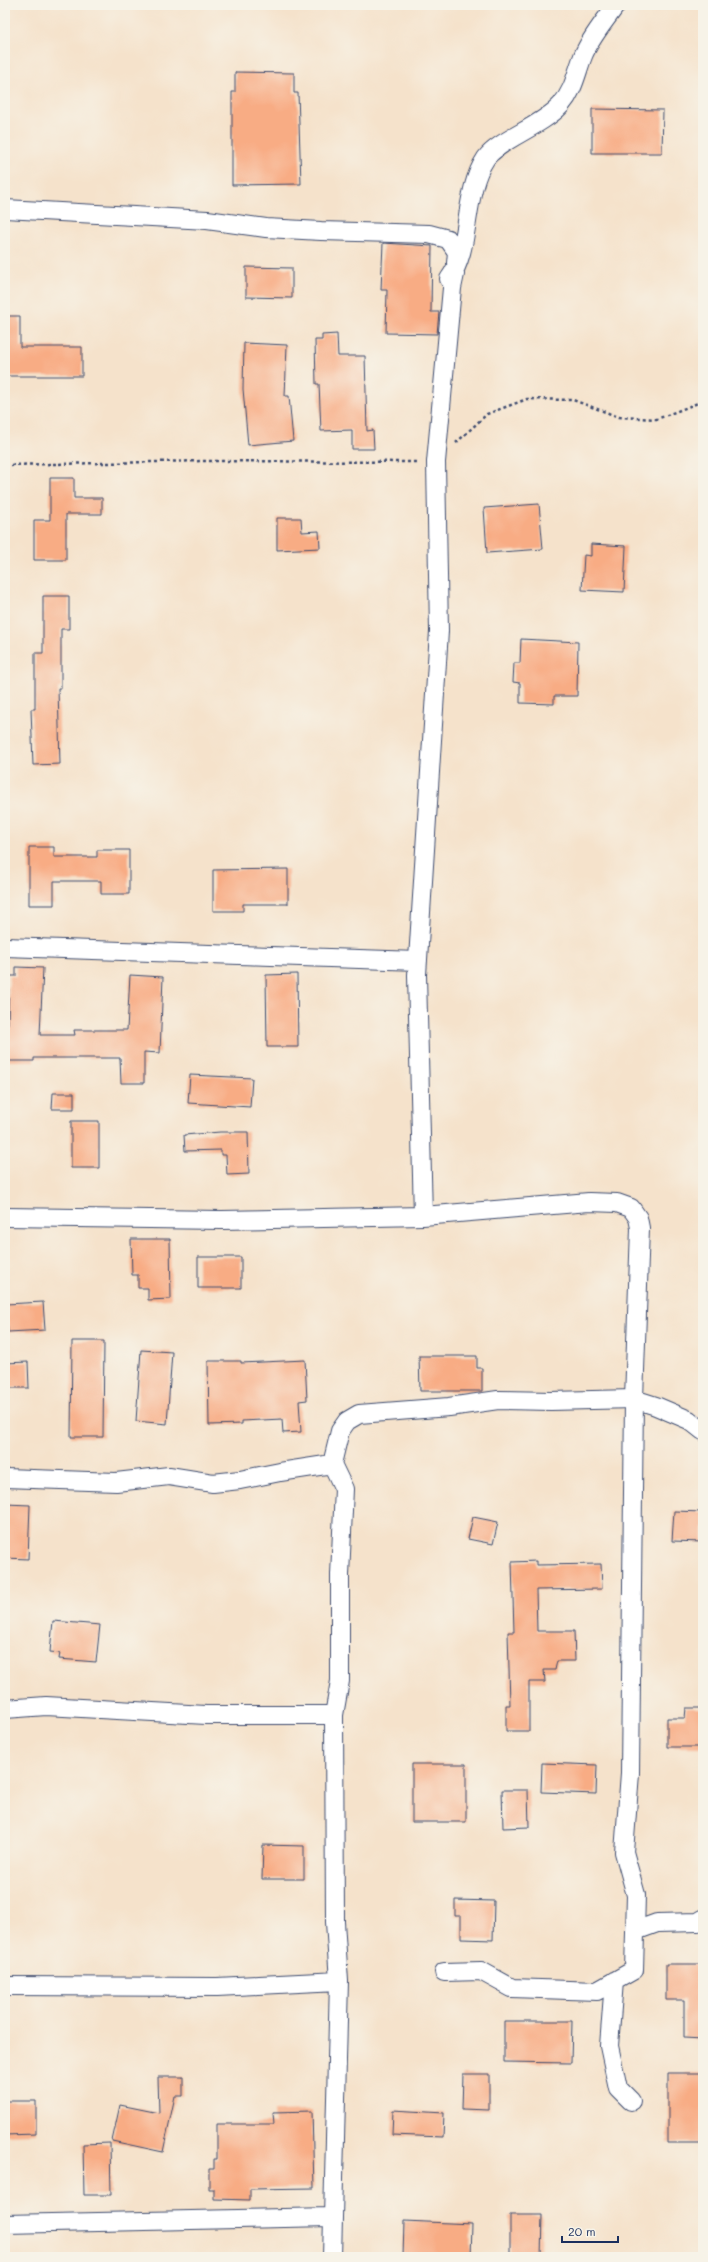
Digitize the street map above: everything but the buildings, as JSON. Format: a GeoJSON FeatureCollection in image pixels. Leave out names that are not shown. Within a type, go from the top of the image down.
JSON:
{"type":"FeatureCollection","features":[{"type":"Feature","properties":{"kind":"street"},"geometry":{"type":"LineString","coordinates":[[455,272],[459,261],[475,180],[487,157],[503,144],[534,127],[563,102],[571,93],[590,43],[616,5]]}},
{"type":"Feature","properties":{"kind":"street"},"geometry":{"type":"LineString","coordinates":[[5,209],[207,220],[266,228],[429,234],[448,239],[457,252],[452,288],[436,462],[439,631],[418,961],[423,1216]]}},
{"type":"Feature","properties":{"kind":"street"},"geometry":{"type":"LineString","coordinates":[[5,947],[418,961]]}},
{"type":"Feature","properties":{"kind":"street"},"geometry":{"type":"LineString","coordinates":[[5,1217],[222,1220],[423,1216],[589,1202],[617,1203],[631,1208],[639,1223],[641,1247],[634,1399],[630,1773],[624,1852],[636,1895],[634,1970],[597,1991],[512,1988],[481,1971],[444,1972]]}},
{"type":"Feature","properties":{"kind":"street"},"geometry":{"type":"LineString","coordinates":[[332,2257],[331,2217],[335,2187],[339,1981],[335,1922],[334,1715],[340,1681],[340,1575],[344,1489],[332,1464],[340,1431],[347,1421],[359,1414],[449,1407],[498,1400],[551,1401],[634,1399],[656,1406],[689,1420],[703,1431]]}},
{"type":"Feature","properties":{"kind":"street"},"geometry":{"type":"LineString","coordinates":[[5,1478],[116,1482],[169,1476],[213,1483],[240,1480],[332,1464]]}},
{"type":"Feature","properties":{"kind":"street"},"geometry":{"type":"LineString","coordinates":[[5,1709],[46,1706],[206,1715],[334,1715]]}},
{"type":"Feature","properties":{"kind":"street"},"geometry":{"type":"LineString","coordinates":[[635,1931],[657,1923],[698,1922],[703,1919]]}},
{"type":"Feature","properties":{"kind":"street"},"geometry":{"type":"LineString","coordinates":[[5,1986],[216,1987],[339,1981]]}},
{"type":"Feature","properties":{"kind":"street"},"geometry":{"type":"LineString","coordinates":[[614,1981],[609,2046],[618,2088],[631,2101]]}},
{"type":"Feature","properties":{"kind":"street"},"geometry":{"type":"LineString","coordinates":[[5,2224],[331,2217]]}},
{"type":"Feature","properties":{"kind":"path"},"geometry":{"type":"LineString","coordinates":[[5,465],[204,461],[436,462],[487,414],[527,399],[573,400],[619,417],[657,419],[703,400]]}}]}
